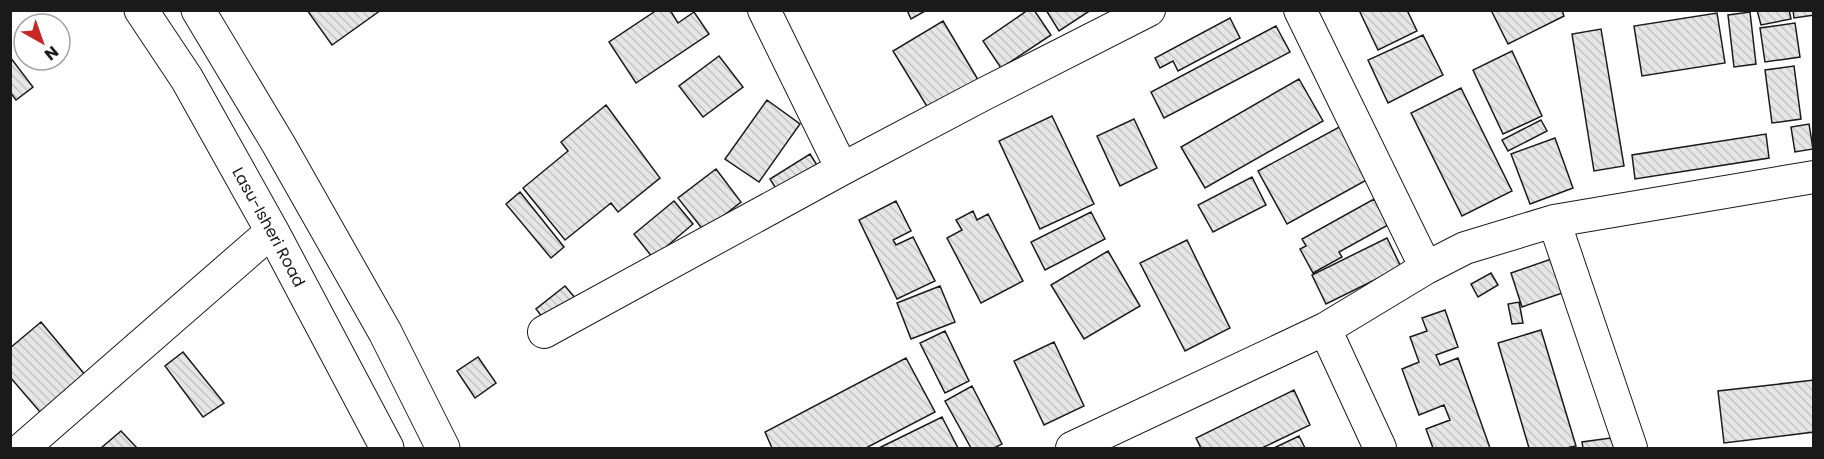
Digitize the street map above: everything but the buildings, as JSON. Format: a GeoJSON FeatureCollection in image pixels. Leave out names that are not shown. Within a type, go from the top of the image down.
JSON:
{"type":"FeatureCollection","features":[{"type":"Feature","properties":{"kind":"main road","name":"Lasu-Isheri Road"},"geometry":{"type":"LineString","coordinates":[[141,10],[187,79],[272,231],[387,448]]}},
{"type":"Feature","properties":{"kind":"main road"},"geometry":{"type":"LineString","coordinates":[[198,10],[279,145],[385,332],[443,448]]}},
{"type":"Feature","properties":{"kind":"street"},"geometry":{"type":"LineString","coordinates":[[764,10],[842,169]]}},
{"type":"Feature","properties":{"kind":"street"},"geometry":{"type":"LineString","coordinates":[[544,332],[842,169],[1149,10]]}},
{"type":"Feature","properties":{"kind":"street"},"geometry":{"type":"LineString","coordinates":[[1300,10],[1426,268]]}},
{"type":"Feature","properties":{"kind":"street"},"geometry":{"type":"LineString","coordinates":[[1072,448],[1325,329],[1426,268],[1465,248],[1554,221],[1814,177]]}},
{"type":"Feature","properties":{"kind":"street"},"geometry":{"type":"LineString","coordinates":[[1554,221],[1631,448]]}},
{"type":"Feature","properties":{"kind":"street"},"geometry":{"type":"LineString","coordinates":[[23,448],[272,231]]}},
{"type":"Feature","properties":{"kind":"street"},"geometry":{"type":"LineString","coordinates":[[1325,329],[1380,448]]}}]}
